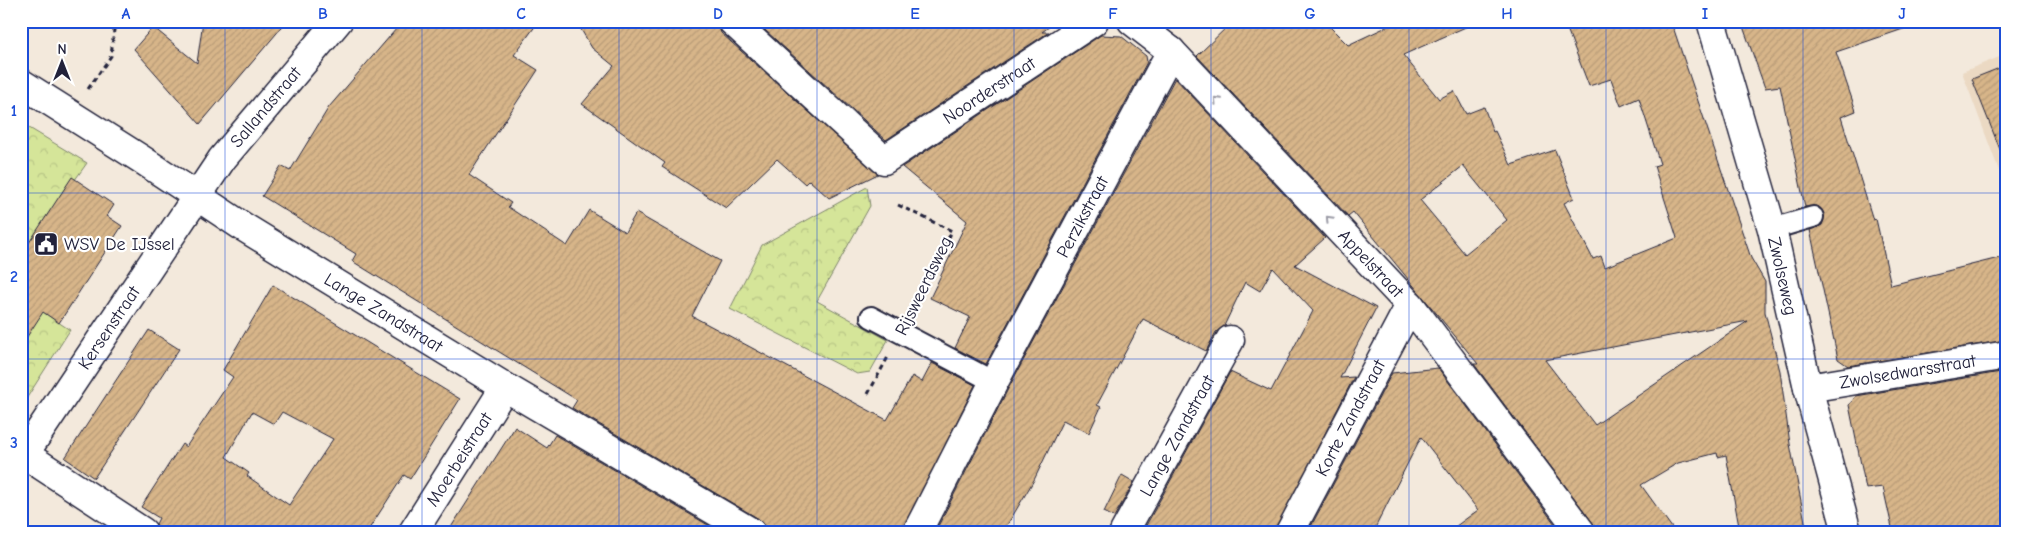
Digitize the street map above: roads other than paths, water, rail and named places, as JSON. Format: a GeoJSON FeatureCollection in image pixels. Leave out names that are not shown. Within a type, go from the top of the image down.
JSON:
{"type":"FeatureCollection","features":[{"type":"Feature","properties":{"kind":"street","name":"Sallandstraat"},"geometry":{"type":"LineString","coordinates":[[196,197],[222,159],[338,21]]}},
{"type":"Feature","properties":{"kind":"street","name":"Noorderstraat"},"geometry":{"type":"LineString","coordinates":[[732,21],[884,160],[1094,21]]}},
{"type":"Feature","properties":{"kind":"street","name":"Appelstraat"},"geometry":{"type":"LineString","coordinates":[[1132,21],[1172,51],[1410,305],[1581,532]]}},
{"type":"Feature","properties":{"kind":"street","name":"Zwolseweg"},"geometry":{"type":"LineString","coordinates":[[1711,21],[1772,229],[1808,388],[1847,532]]}},
{"type":"Feature","properties":{"kind":"street","name":"Perzikstraat"},"geometry":{"type":"LineString","coordinates":[[917,532],[994,382],[1172,51]]}},
{"type":"Feature","properties":{"kind":"street","name":"Lange Zandstraat"},"geometry":{"type":"LineString","coordinates":[[21,83],[196,197],[505,387],[751,532]]}},
{"type":"Feature","properties":{"kind":"street","name":"Kersenstraat"},"geometry":{"type":"LineString","coordinates":[[23,456],[196,197]]}},
{"type":"Feature","properties":{"kind":"street","name":"Korte Zandstraat"},"geometry":{"type":"LineString","coordinates":[[1290,532],[1410,305]]}},
{"type":"Feature","properties":{"kind":"street","name":"Lange Zandstraat"},"geometry":{"type":"LineString","coordinates":[[1124,532],[1230,340]]}},
{"type":"Feature","properties":{"kind":"street","name":"Zwolsedwarsstraat"},"geometry":{"type":"LineString","coordinates":[[1808,388],[2007,355]]}},
{"type":"Feature","properties":{"kind":"street","name":"Moerbeistraat"},"geometry":{"type":"LineString","coordinates":[[413,532],[505,387]]}},
{"type":"Feature","properties":{"kind":"street"},"geometry":{"type":"LineString","coordinates":[[23,456],[143,532]]}},
{"type":"Feature","properties":{"kind":"lane"},"geometry":{"type":"LineString","coordinates":[[1772,229],[1813,217]]}},
{"type":"Feature","properties":{"kind":"lane"},"geometry":{"type":"LineString","coordinates":[[871,318],[994,382]]}},
{"type":"Feature","properties":{"kind":"place","name":"WSV De IJssel"},"geometry":{"type":"Point","coordinates":[46,244]}}]}
